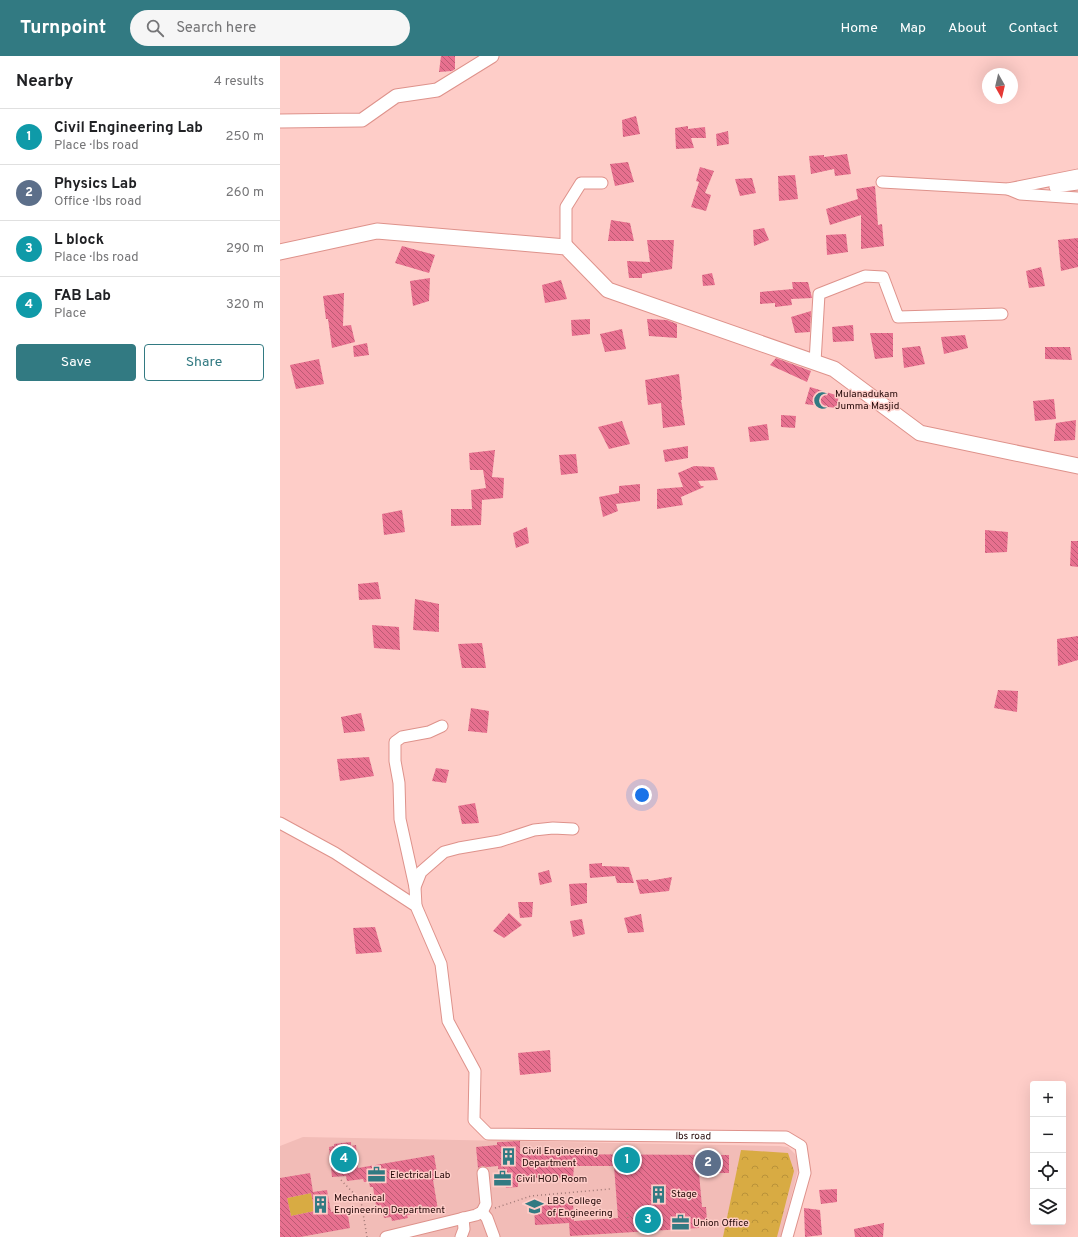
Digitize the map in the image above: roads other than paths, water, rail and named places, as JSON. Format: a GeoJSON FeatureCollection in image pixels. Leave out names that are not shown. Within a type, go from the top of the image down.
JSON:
{"type":"FeatureCollection","features":[{"type":"Feature","properties":{"kind":"main road"},"geometry":{"type":"LineString","coordinates":[[280,252],[377,231],[566,247],[608,290],[834,369],[920,433],[1078,466]]}},
{"type":"Feature","properties":{"kind":"street"},"geometry":{"type":"LineString","coordinates":[[280,121],[362,120],[396,96],[437,90],[492,56]]}},
{"type":"Feature","properties":{"kind":"street"},"geometry":{"type":"LineString","coordinates":[[882,182],[1008,189],[1078,175]]}},
{"type":"Feature","properties":{"kind":"street"},"geometry":{"type":"LineString","coordinates":[[566,247],[566,207],[581,183],[602,183]]}},
{"type":"Feature","properties":{"kind":"street"},"geometry":{"type":"LineString","coordinates":[[1035,196],[1046,188],[1078,184]]}},
{"type":"Feature","properties":{"kind":"street"},"geometry":{"type":"LineString","coordinates":[[1008,189],[1020,194],[1035,196],[1078,198]]}},
{"type":"Feature","properties":{"kind":"street"},"geometry":{"type":"LineString","coordinates":[[815,362],[819,294],[865,276],[883,277],[898,317],[1002,314]]}},
{"type":"Feature","properties":{"kind":"street"},"geometry":{"type":"LineString","coordinates":[[416,906],[415,887],[400,819],[399,783],[395,762],[395,742],[402,737],[429,732],[442,726]]}},
{"type":"Feature","properties":{"kind":"street"},"geometry":{"type":"LineString","coordinates":[[280,823],[335,854],[416,906]]}},
{"type":"Feature","properties":{"kind":"street"},"geometry":{"type":"LineString","coordinates":[[415,887],[421,872],[444,852],[500,841],[534,830],[574,828]]}},
{"type":"Feature","properties":{"kind":"street","name":"lbs road"},"geometry":{"type":"LineString","coordinates":[[416,906],[441,964],[448,1021],[475,1071],[474,1120],[488,1134],[786,1137],[801,1146],[805,1173],[787,1237]]}},
{"type":"Feature","properties":{"kind":"street"},"geometry":{"type":"LineString","coordinates":[[386,1237],[422,1233],[482,1212],[486,1204],[483,1173]]}},
{"type":"Feature","properties":{"kind":"street"},"geometry":{"type":"LineString","coordinates":[[482,1212],[487,1218],[494,1237]]}},
{"type":"Feature","properties":{"kind":"street"},"geometry":{"type":"LineString","coordinates":[[461,1237],[464,1229],[463,1218]]}},
{"type":"Feature","properties":{"kind":"place","name":"Mulanadukam Jumma Masjid"},"geometry":{"type":"Point","coordinates":[822,400]}},
{"type":"Feature","properties":{"kind":"place","name":"Civil Engineering Department"},"geometry":{"type":"Point","coordinates":[509,1157]}},
{"type":"Feature","properties":{"kind":"place","name":"FAB Lab"},"geometry":{"type":"Point","coordinates":[344,1159]}},
{"type":"Feature","properties":{"kind":"place","name":"Civil Engineering Lab"},"geometry":{"type":"Point","coordinates":[627,1160]}},
{"type":"Feature","properties":{"kind":"place","name":"Physics Lab"},"geometry":{"type":"Point","coordinates":[708,1163]}},
{"type":"Feature","properties":{"kind":"place","name":"Electrical Lab"},"geometry":{"type":"Point","coordinates":[377,1175]}},
{"type":"Feature","properties":{"kind":"place","name":"Civil HOD Room"},"geometry":{"type":"Point","coordinates":[503,1179]}},
{"type":"Feature","properties":{"kind":"place","name":"Stage"},"geometry":{"type":"Point","coordinates":[658,1194]}},
{"type":"Feature","properties":{"kind":"place","name":"Mechanical Engineering Department"},"geometry":{"type":"Point","coordinates":[321,1204]}},
{"type":"Feature","properties":{"kind":"place","name":"LBS College of Engineering"},"geometry":{"type":"Point","coordinates":[534,1207]}},
{"type":"Feature","properties":{"kind":"place","name":"L block"},"geometry":{"type":"Point","coordinates":[648,1220]}},
{"type":"Feature","properties":{"kind":"place","name":"Union Office"},"geometry":{"type":"Point","coordinates":[680,1223]}}]}
